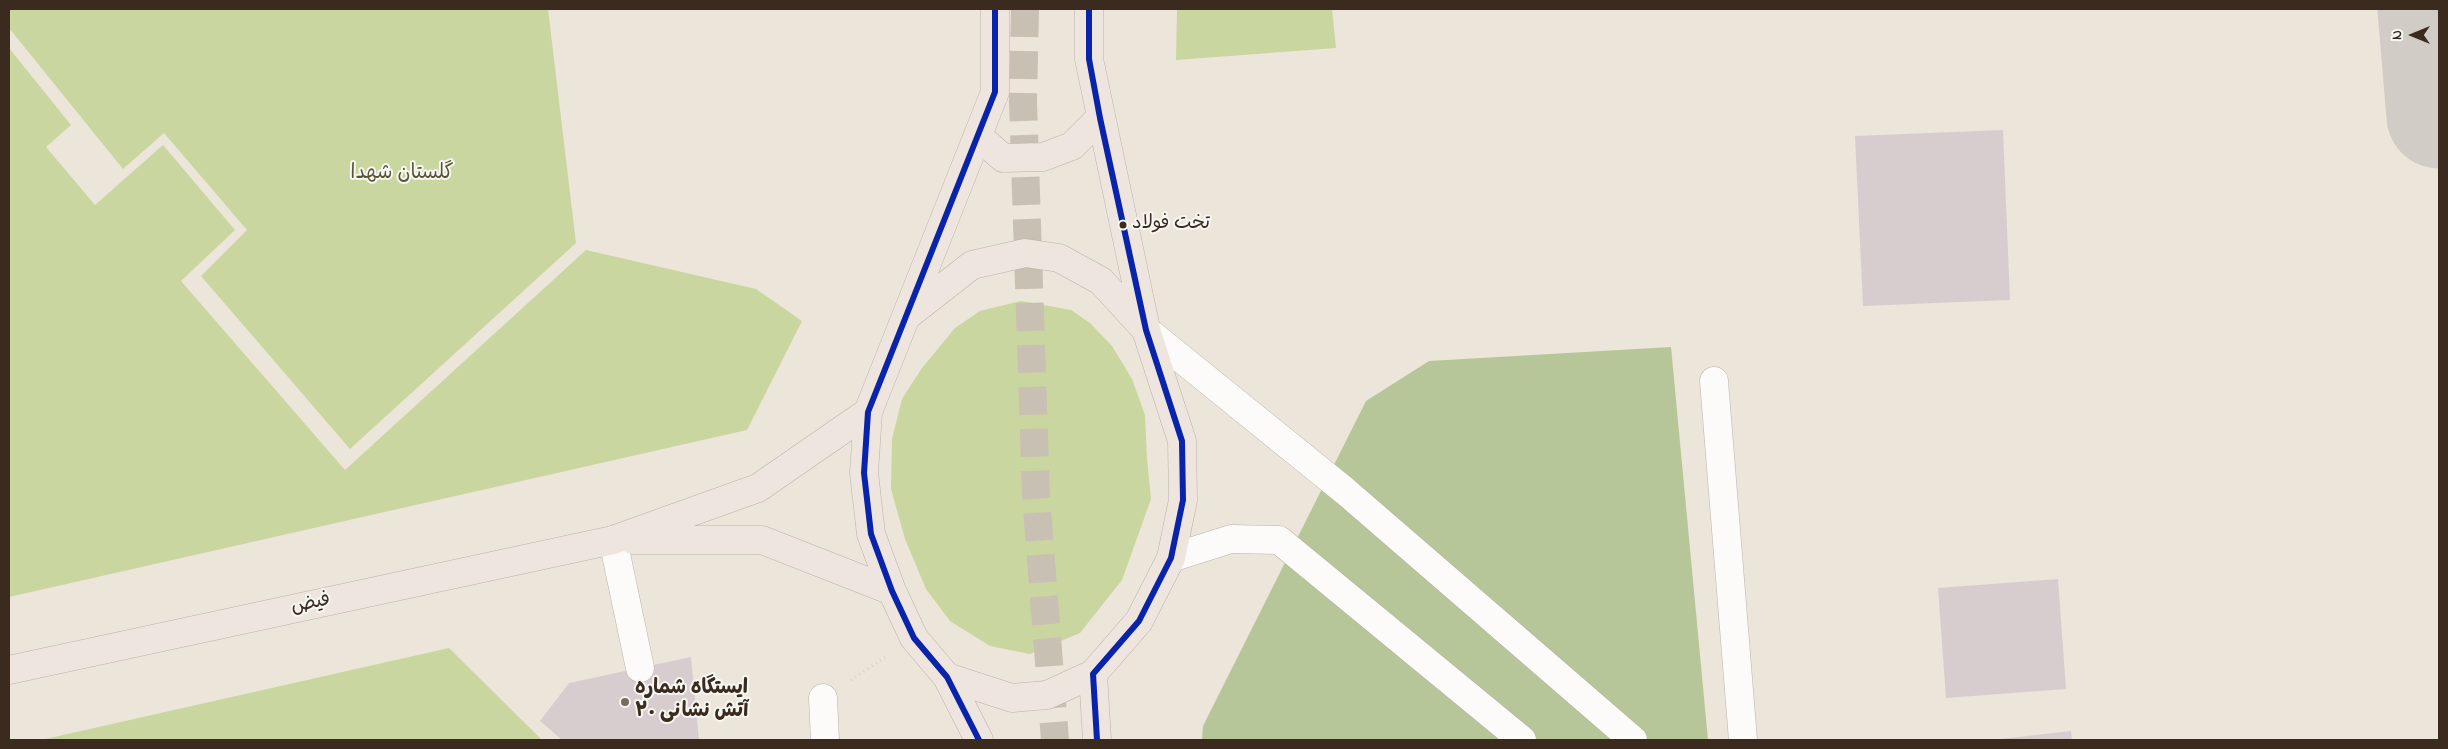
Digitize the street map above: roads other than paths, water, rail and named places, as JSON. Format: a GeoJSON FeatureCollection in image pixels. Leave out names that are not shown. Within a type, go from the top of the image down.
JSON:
{"type":"FeatureCollection","features":[{"type":"Feature","properties":{"kind":"main road"},"geometry":{"type":"LineString","coordinates":[[979,740],[947,677],[914,638],[892,591],[871,534],[864,473],[868,412],[995,92],[995,9]]}},
{"type":"Feature","properties":{"kind":"main road"},"geometry":{"type":"LineString","coordinates":[[947,677],[1012,698],[1047,695],[1093,674],[1139,620],[1170,558],[1183,500],[1182,441],[1146,330],[1100,118],[1089,59],[1090,9]]}},
{"type":"Feature","properties":{"kind":"main road"},"geometry":{"type":"LineString","coordinates":[[978,136],[1003,158],[1043,157],[1072,146],[1100,118]]}},
{"type":"Feature","properties":{"kind":"main road"},"geometry":{"type":"LineString","coordinates":[[908,315],[972,265],[1025,253],[1059,258],[1101,280],[1146,330]]}},
{"type":"Feature","properties":{"kind":"main road"},"geometry":{"type":"LineString","coordinates":[[612,540],[758,488],[868,412]]}},
{"type":"Feature","properties":{"kind":"main road"},"geometry":{"type":"LineString","coordinates":[[612,540],[762,540],[892,591]]}},
{"type":"Feature","properties":{"kind":"main road","name":"فیض"},"geometry":{"type":"LineString","coordinates":[[9,670],[612,540]]}},
{"type":"Feature","properties":{"kind":"main road"},"geometry":{"type":"LineString","coordinates":[[1093,674],[1097,740]]}},
{"type":"Feature","properties":{"kind":"street"},"geometry":{"type":"LineString","coordinates":[[1146,330],[1346,491],[1633,740]]}},
{"type":"Feature","properties":{"kind":"street"},"geometry":{"type":"LineString","coordinates":[[1714,382],[1742,740]]}},
{"type":"Feature","properties":{"kind":"street"},"geometry":{"type":"LineString","coordinates":[[1170,558],[1231,539],[1279,540],[1522,740]]}},
{"type":"Feature","properties":{"kind":"street"},"geometry":{"type":"LineString","coordinates":[[612,540],[640,668]]}},
{"type":"Feature","properties":{"kind":"street"},"geometry":{"type":"LineString","coordinates":[[823,698],[826,740]]}},
{"type":"Feature","properties":{"kind":"tunnel"},"geometry":{"type":"LineString","coordinates":[[1025,9],[1023,102],[1036,496],[1055,740]]}},
{"type":"Feature","properties":{"kind":"place","name":"تخت فولاد"},"geometry":{"type":"Point","coordinates":[1123,225]}},
{"type":"Feature","properties":{"kind":"place","name":"ایستگاه شماره ۲۰ آتش نشانی"},"geometry":{"type":"Point","coordinates":[625,702]}},
{"type":"Feature","properties":{"kind":"park label","name":"گلستان شهدا"},"geometry":{"type":"Point","coordinates":[402,175]}}]}
